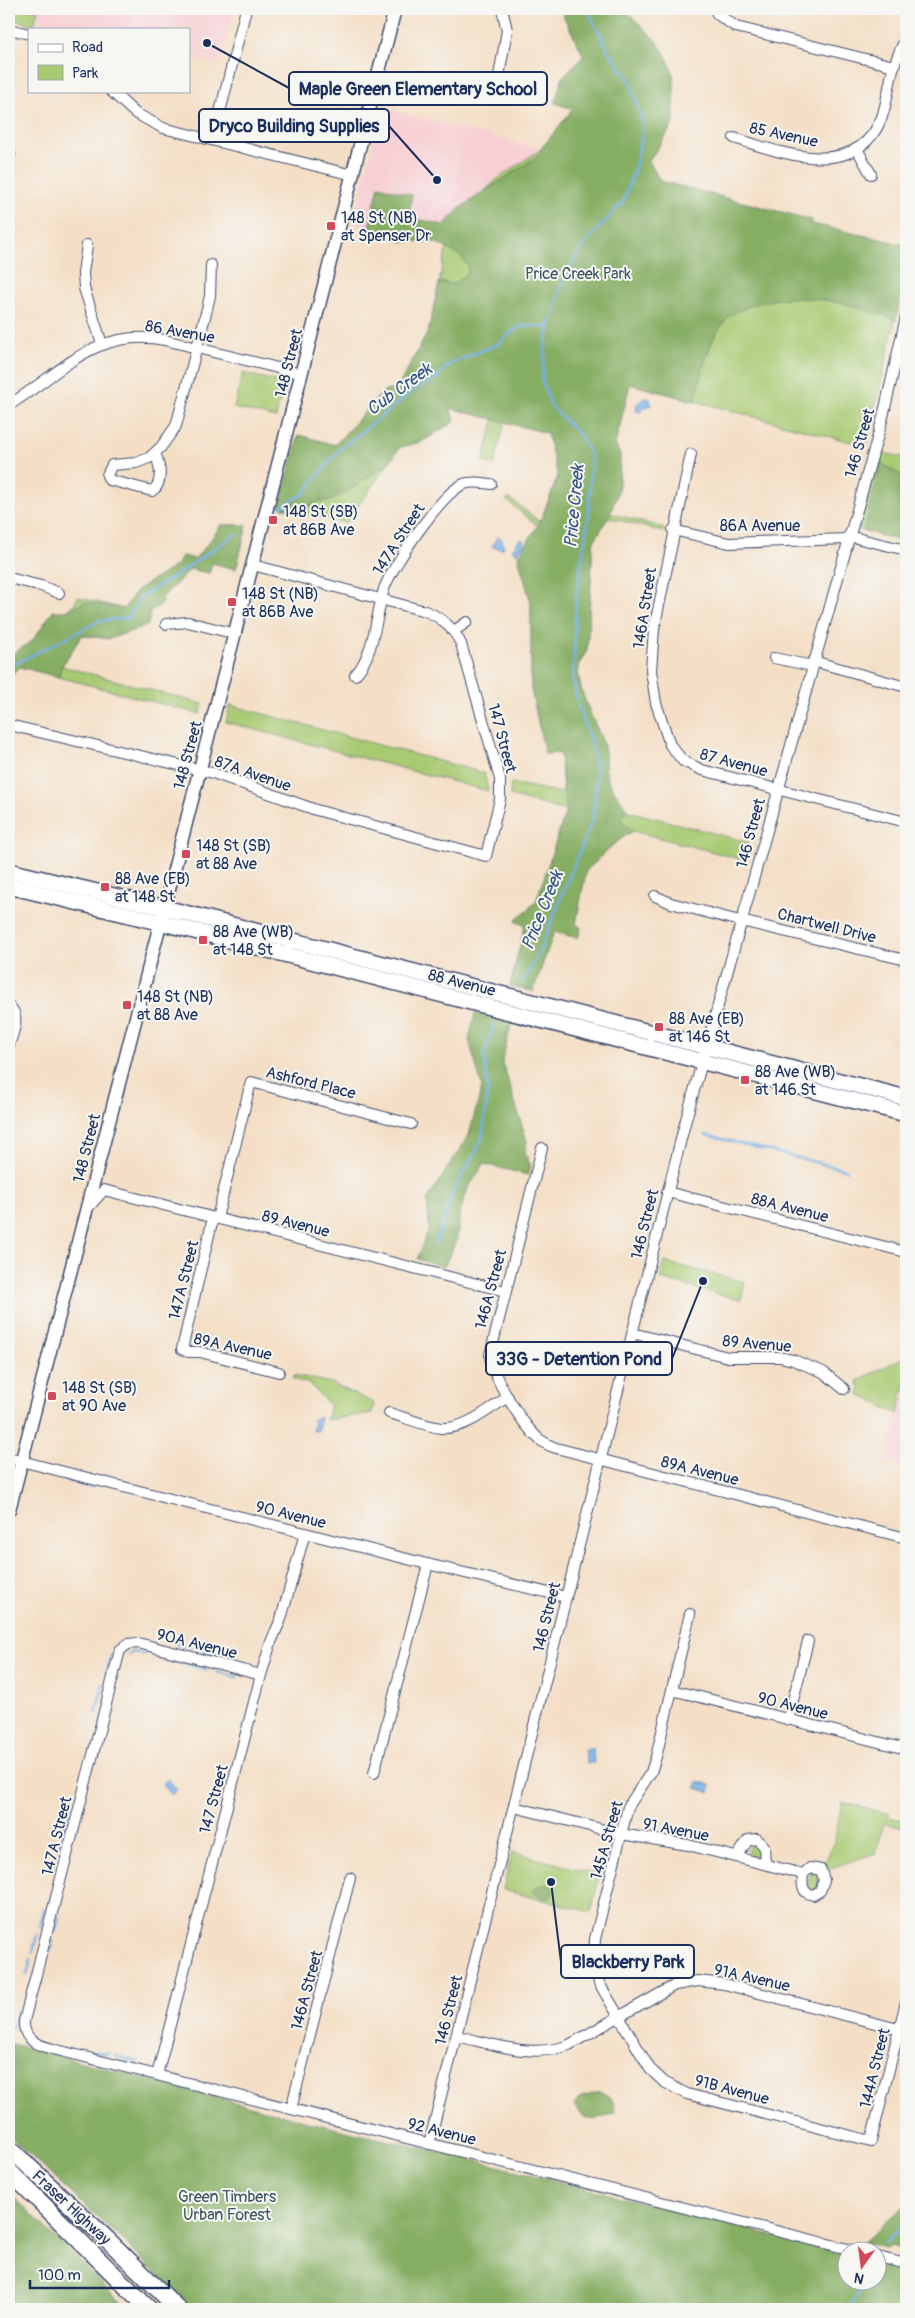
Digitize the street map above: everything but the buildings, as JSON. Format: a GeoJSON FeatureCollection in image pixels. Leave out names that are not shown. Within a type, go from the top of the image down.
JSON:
{"type":"FeatureCollection","features":[{"type":"Feature","properties":{"kind":"main road","name":"88 Avenue"},"geometry":{"type":"LineString","coordinates":[[9,871],[163,908],[704,1055],[906,1114]]}},
{"type":"Feature","properties":{"kind":"main road","name":"88 Avenue"},"geometry":{"type":"LineString","coordinates":[[9,886],[704,1055],[906,1098]]}},
{"type":"Feature","properties":{"kind":"main road","name":"Fraser Highway"},"geometry":{"type":"LineString","coordinates":[[9,2148],[108,2240],[178,2309]]}},
{"type":"Feature","properties":{"kind":"main road","name":"Fraser Highway"},"geometry":{"type":"LineString","coordinates":[[9,2172],[149,2309]]}},
{"type":"Feature","properties":{"kind":"street"},"geometry":{"type":"LineString","coordinates":[[213,140],[246,9]]}},
{"type":"Feature","properties":{"kind":"street","name":"148 Street"},"geometry":{"type":"LineString","coordinates":[[9,1510],[15,1459],[87,1210],[395,9]]}},
{"type":"Feature","properties":{"kind":"street"},"geometry":{"type":"LineString","coordinates":[[499,76],[508,30],[502,9]]}},
{"type":"Feature","properties":{"kind":"street"},"geometry":{"type":"LineString","coordinates":[[716,14],[736,27],[894,66]]}},
{"type":"Feature","properties":{"kind":"street"},"geometry":{"type":"LineString","coordinates":[[9,29],[28,34]]}},
{"type":"Feature","properties":{"kind":"street"},"geometry":{"type":"LineString","coordinates":[[870,174],[857,150],[869,138],[882,117],[894,66],[906,37]]}},
{"type":"Feature","properties":{"kind":"street"},"geometry":{"type":"LineString","coordinates":[[112,92],[135,113],[156,125],[353,175]]}},
{"type":"Feature","properties":{"kind":"street","name":"85 Avenue"},"geometry":{"type":"LineString","coordinates":[[734,138],[810,158],[834,157],[857,150]]}},
{"type":"Feature","properties":{"kind":"street"},"geometry":{"type":"LineString","coordinates":[[87,245],[83,273],[84,288],[102,344]]}},
{"type":"Feature","properties":{"kind":"street"},"geometry":{"type":"LineString","coordinates":[[155,454],[160,473],[155,490],[149,492],[109,480],[107,475],[112,465],[136,463],[149,458],[155,454],[176,426],[210,296],[211,265]]}},
{"type":"Feature","properties":{"kind":"street","name":"146 Street"},"geometry":{"type":"LineString","coordinates":[[429,2144],[667,1192],[812,663],[882,421],[906,318]]}},
{"type":"Feature","properties":{"kind":"street","name":"86 Avenue"},"geometry":{"type":"LineString","coordinates":[[9,404],[75,358],[102,344],[145,337],[302,374]]}},
{"type":"Feature","properties":{"kind":"street","name":"146A Street"},"geometry":{"type":"LineString","coordinates":[[683,762],[673,751],[667,739],[655,697],[651,671],[654,629],[673,530],[691,454]]}},
{"type":"Feature","properties":{"kind":"street","name":"147A Street"},"geometry":{"type":"LineString","coordinates":[[354,675],[367,657],[381,599],[389,577],[439,505],[452,491],[467,483],[491,484]]}},
{"type":"Feature","properties":{"kind":"street","name":"86A Avenue"},"geometry":{"type":"LineString","coordinates":[[673,530],[728,544],[848,537],[906,550]]}},
{"type":"Feature","properties":{"kind":"street"},"geometry":{"type":"LineString","coordinates":[[253,566],[430,612],[454,631],[467,622]]}},
{"type":"Feature","properties":{"kind":"street"},"geometry":{"type":"LineString","coordinates":[[9,578],[41,586],[59,593]]}},
{"type":"Feature","properties":{"kind":"street"},"geometry":{"type":"LineString","coordinates":[[166,624],[188,622],[236,634]]}},
{"type":"Feature","properties":{"kind":"street","name":"147 Street"},"geometry":{"type":"LineString","coordinates":[[454,631],[461,644],[500,779],[500,799],[486,856]]}},
{"type":"Feature","properties":{"kind":"street"},"geometry":{"type":"LineString","coordinates":[[774,658],[812,663],[906,687]]}},
{"type":"Feature","properties":{"kind":"street","name":"87A Avenue"},"geometry":{"type":"LineString","coordinates":[[9,725],[212,773],[328,814],[486,856]]}},
{"type":"Feature","properties":{"kind":"street","name":"87 Avenue"},"geometry":{"type":"LineString","coordinates":[[683,762],[702,770],[906,822]]}},
{"type":"Feature","properties":{"kind":"street"},"geometry":{"type":"LineString","coordinates":[[655,896],[671,903],[741,920]]}},
{"type":"Feature","properties":{"kind":"street","name":"Chartwell Drive"},"geometry":{"type":"LineString","coordinates":[[741,920],[906,960]]}},
{"type":"Feature","properties":{"kind":"street"},"geometry":{"type":"LineString","coordinates":[[9,1006],[14,1011],[16,1019],[9,1045]]}},
{"type":"Feature","properties":{"kind":"street","name":"Ashford Place"},"geometry":{"type":"LineString","coordinates":[[215,1218],[251,1082],[411,1124]]}},
{"type":"Feature","properties":{"kind":"street","name":"146A Street"},"geometry":{"type":"LineString","coordinates":[[508,1396],[493,1371],[490,1355],[542,1148]]}},
{"type":"Feature","properties":{"kind":"street","name":"89 Avenue"},"geometry":{"type":"LineString","coordinates":[[87,1210],[104,1190],[505,1291]]}},
{"type":"Feature","properties":{"kind":"street","name":"88A Avenue"},"geometry":{"type":"LineString","coordinates":[[667,1192],[906,1252]]}},
{"type":"Feature","properties":{"kind":"street","name":"147A Street"},"geometry":{"type":"LineString","coordinates":[[182,1349],[215,1218]]}},
{"type":"Feature","properties":{"kind":"street","name":"89 Avenue"},"geometry":{"type":"LineString","coordinates":[[632,1333],[728,1357],[780,1357],[794,1360],[823,1372],[844,1388]]}},
{"type":"Feature","properties":{"kind":"street","name":"89A Avenue"},"geometry":{"type":"LineString","coordinates":[[182,1349],[188,1352],[200,1352],[278,1372]]}},
{"type":"Feature","properties":{"kind":"street"},"geometry":{"type":"LineString","coordinates":[[389,1413],[442,1428],[457,1426],[474,1418],[508,1396]]}},
{"type":"Feature","properties":{"kind":"street","name":"89A Avenue"},"geometry":{"type":"LineString","coordinates":[[508,1396],[540,1440],[556,1448],[906,1538]]}},
{"type":"Feature","properties":{"kind":"street","name":"90 Avenue"},"geometry":{"type":"LineString","coordinates":[[15,1459],[428,1564],[566,1597]]}},
{"type":"Feature","properties":{"kind":"street","name":"147 Street"},"geometry":{"type":"LineString","coordinates":[[157,2075],[270,1642],[280,1619],[305,1533]]}},
{"type":"Feature","properties":{"kind":"street"},"geometry":{"type":"LineString","coordinates":[[374,1773],[428,1564]]}},
{"type":"Feature","properties":{"kind":"street","name":"145A Street"},"geometry":{"type":"LineString","coordinates":[[619,2016],[599,1983],[594,1961],[595,1939],[628,1807],[651,1772],[656,1757],[690,1614]]}},
{"type":"Feature","properties":{"kind":"street"},"geometry":{"type":"LineString","coordinates":[[788,1720],[808,1641]]}},
{"type":"Feature","properties":{"kind":"street","name":"90A Avenue"},"geometry":{"type":"LineString","coordinates":[[124,1646],[138,1643],[261,1675]]}},
{"type":"Feature","properties":{"kind":"street","name":"147A Street"},"geometry":{"type":"LineString","coordinates":[[27,2036],[24,2021],[118,1656],[124,1646]]}},
{"type":"Feature","properties":{"kind":"street","name":"90 Avenue"},"geometry":{"type":"LineString","coordinates":[[672,1690],[906,1748]]}},
{"type":"Feature","properties":{"kind":"street","name":"91 Avenue"},"geometry":{"type":"LineString","coordinates":[[514,1807],[622,1834],[688,1845],[803,1874]]}},
{"type":"Feature","properties":{"kind":"street"},"geometry":{"type":"LineString","coordinates":[[737,1857],[748,1840],[757,1839],[764,1846],[765,1864]]}},
{"type":"Feature","properties":{"kind":"street","name":"146A Street"},"geometry":{"type":"LineString","coordinates":[[291,2109],[350,1878]]}},
{"type":"Feature","properties":{"kind":"street","name":"91A Avenue"},"geometry":{"type":"LineString","coordinates":[[457,2036],[525,2051],[545,2052],[569,2045],[675,1985],[704,1981],[724,1984],[903,2030]]}},
{"type":"Feature","properties":{"kind":"street","name":"144A Street"},"geometry":{"type":"LineString","coordinates":[[871,2141],[903,2030],[906,2002]]}},
{"type":"Feature","properties":{"kind":"street","name":"91B Avenue"},"geometry":{"type":"LineString","coordinates":[[619,2016],[650,2069],[675,2089],[687,2094],[871,2141]]}},
{"type":"Feature","properties":{"kind":"street","name":"92 Avenue"},"geometry":{"type":"LineString","coordinates":[[27,2036],[42,2046],[838,2246]]}},
{"type":"Feature","properties":{"kind":"street"},"geometry":{"type":"LineString","coordinates":[[888,2260],[906,2264]]}},
{"type":"Feature","properties":{"kind":"shaded area"},"geometry":{"type":"Polygon","coordinates":[[[38,9],[234,9],[219,65],[190,58],[190,28],[42,28],[34,25],[38,9]]]}},
{"type":"Feature","properties":{"kind":"shaded area"},"geometry":{"type":"Polygon","coordinates":[[[383,108],[551,152],[447,244],[373,229],[353,223],[383,108]]]}},
{"type":"Feature","properties":{"kind":"shaded area"},"geometry":{"type":"Polygon","coordinates":[[[906,1380],[906,1466],[886,1461],[906,1380]]]}},
{"type":"Feature","properties":{"kind":"green space"},"geometry":{"type":"Polygon","coordinates":[[[9,9],[38,9],[34,25],[9,18],[9,9]]]}},
{"type":"Feature","properties":{"kind":"green space","name":"Price Creek Park"},"geometry":{"type":"Polygon","coordinates":[[[560,9],[674,121],[649,161],[660,181],[812,220],[812,224],[906,245],[906,274],[866,446],[630,384],[615,444],[620,455],[619,486],[610,513],[664,528],[663,532],[608,517],[593,543],[587,650],[580,663],[578,671],[579,681],[604,748],[605,770],[608,779],[612,789],[628,811],[748,842],[744,860],[633,831],[615,843],[586,871],[576,923],[581,928],[578,938],[554,932],[533,991],[510,986],[525,925],[515,921],[536,902],[566,811],[510,796],[511,783],[563,793],[560,753],[545,754],[531,689],[531,602],[518,557],[538,526],[506,500],[509,498],[540,522],[558,476],[547,433],[505,422],[494,465],[483,462],[494,419],[450,408],[455,421],[421,442],[400,447],[346,523],[279,507],[299,435],[335,445],[384,391],[397,389],[428,332],[446,251],[460,212],[500,177],[541,149],[573,109],[555,103],[563,76],[584,56],[560,9]]]}},
{"type":"Feature","properties":{"kind":"green space","name":"Price Creek Park"},"geometry":{"type":"Polygon","coordinates":[[[560,9],[624,9],[646,30],[665,54],[674,79],[674,121],[649,161],[660,181],[812,220],[812,224],[906,245],[906,274],[896,320],[842,303],[805,298],[768,301],[734,313],[720,327],[710,347],[695,401],[630,384],[615,444],[620,455],[618,492],[610,514],[593,543],[587,650],[578,671],[586,704],[604,748],[605,770],[608,779],[612,789],[628,811],[622,817],[622,822],[633,831],[615,843],[586,871],[576,923],[581,928],[578,938],[554,932],[533,991],[510,986],[525,925],[515,921],[536,902],[566,811],[560,753],[545,754],[531,689],[531,602],[518,557],[540,522],[558,477],[547,433],[450,408],[455,421],[421,442],[400,447],[389,463],[345,493],[329,501],[319,501],[307,508],[279,507],[299,435],[335,445],[384,391],[397,389],[428,332],[440,282],[454,284],[468,273],[468,267],[461,256],[437,243],[426,241],[403,242],[395,238],[367,235],[379,186],[412,195],[409,214],[416,219],[444,225],[460,208],[539,155],[541,149],[573,109],[555,103],[563,76],[584,56],[560,9]]]}},
{"type":"Feature","properties":{"kind":"green space"},"geometry":{"type":"Polygon","coordinates":[[[243,373],[284,383],[276,418],[234,408],[243,373]]]}},
{"type":"Feature","properties":{"kind":"green space"},"geometry":{"type":"Polygon","coordinates":[[[880,452],[906,458],[906,542],[859,529],[861,512],[865,509],[880,452]]]}},
{"type":"Feature","properties":{"kind":"green space"},"geometry":{"type":"Polygon","coordinates":[[[881,463],[899,474],[906,475],[906,542],[864,531],[881,463]]]}},
{"type":"Feature","properties":{"kind":"green space"},"geometry":{"type":"Polygon","coordinates":[[[221,525],[247,525],[236,569],[212,563],[209,573],[190,569],[162,598],[162,604],[148,612],[150,613],[148,625],[109,639],[82,635],[62,666],[203,704],[200,714],[20,667],[9,677],[9,657],[33,640],[53,611],[62,612],[68,610],[78,597],[124,609],[137,590],[177,565],[182,556],[195,559],[221,525]]]}},
{"type":"Feature","properties":{"kind":"green space"},"geometry":{"type":"Polygon","coordinates":[[[221,525],[247,525],[236,569],[212,563],[209,573],[190,569],[162,598],[162,604],[148,612],[150,613],[148,625],[109,639],[82,635],[61,667],[59,677],[20,667],[9,677],[9,657],[33,640],[53,611],[67,611],[84,602],[124,609],[137,590],[177,565],[182,556],[195,559],[221,525]]]}},
{"type":"Feature","properties":{"kind":"green space"},"geometry":{"type":"Polygon","coordinates":[[[230,705],[484,773],[488,791],[226,722],[230,705]]]}},
{"type":"Feature","properties":{"kind":"green space"},"geometry":{"type":"Polygon","coordinates":[[[475,1013],[512,1022],[502,1061],[527,1141],[525,1154],[531,1166],[528,1175],[484,1164],[468,1188],[460,1213],[457,1239],[444,1267],[417,1259],[429,1229],[427,1200],[469,1135],[482,1087],[469,1040],[475,1013]]]}},
{"type":"Feature","properties":{"kind":"green space"},"geometry":{"type":"Polygon","coordinates":[[[664,1262],[745,1282],[741,1300],[660,1279],[664,1262]]]}},
{"type":"Feature","properties":{"kind":"green space"},"geometry":{"type":"Polygon","coordinates":[[[906,1356],[906,1380],[898,1414],[859,1395],[860,1388],[857,1381],[906,1356]]]}},
{"type":"Feature","properties":{"kind":"green space"},"geometry":{"type":"Polygon","coordinates":[[[294,1375],[331,1383],[374,1403],[372,1413],[326,1420],[330,1406],[310,1384],[293,1379],[294,1375]]]}},
{"type":"Feature","properties":{"kind":"green space"},"geometry":{"type":"Polygon","coordinates":[[[842,1802],[890,1814],[889,1817],[906,1821],[906,1829],[884,1823],[876,1853],[828,1869],[824,1865],[835,1839],[842,1802]]]}},
{"type":"Feature","properties":{"kind":"green space"},"geometry":{"type":"Polygon","coordinates":[[[752,1844],[756,1844],[760,1850],[756,1856],[752,1856],[748,1852],[748,1848],[752,1844]]]}},
{"type":"Feature","properties":{"kind":"green space"},"geometry":{"type":"Polygon","coordinates":[[[512,1852],[600,1875],[591,1912],[503,1890],[512,1852]]]}},
{"type":"Feature","properties":{"kind":"green space"},"geometry":{"type":"Polygon","coordinates":[[[811,1873],[819,1876],[818,1887],[812,1890],[807,1885],[811,1873]]]}},
{"type":"Feature","properties":{"kind":"green space"},"geometry":{"type":"Polygon","coordinates":[[[546,1884],[552,1887],[551,1898],[544,1898],[533,1892],[536,1887],[546,1884]]]}},
{"type":"Feature","properties":{"kind":"green space","name":"Green Timbers Urban Forest"},"geometry":{"type":"Polygon","coordinates":[[[9,2043],[349,2132],[458,2156],[838,2252],[838,2290],[888,2290],[888,2264],[906,2268],[906,2309],[192,2309],[117,2235],[9,2136],[9,2043]]]}},
{"type":"Feature","properties":{"kind":"green space"},"geometry":{"type":"Polygon","coordinates":[[[600,2092],[611,2099],[615,2112],[597,2119],[583,2116],[574,2105],[579,2098],[600,2092]]]}},
{"type":"Feature","properties":{"kind":"green space"},"geometry":{"type":"Polygon","coordinates":[[[9,2192],[128,2309],[9,2309],[9,2192]]]}},
{"type":"Feature","properties":{"kind":"green space"},"geometry":{"type":"Polygon","coordinates":[[[906,2205],[906,2241],[904,2248],[899,2249],[893,2246],[888,2247],[888,2240],[864,2240],[906,2205]]]}},
{"type":"Feature","properties":{"kind":"water"},"geometry":{"type":"Polygon","coordinates":[[[644,398],[650,399],[651,405],[643,408],[641,412],[636,411],[637,404],[644,398]]]}},
{"type":"Feature","properties":{"kind":"water"},"geometry":{"type":"Polygon","coordinates":[[[497,537],[501,538],[504,546],[503,549],[492,547],[497,537]]]}},
{"type":"Feature","properties":{"kind":"water"},"geometry":{"type":"Polygon","coordinates":[[[522,539],[525,544],[516,554],[512,550],[519,540],[522,539]]]}},
{"type":"Feature","properties":{"kind":"water"},"geometry":{"type":"Polygon","coordinates":[[[320,1417],[318,1431],[312,1431],[314,1422],[312,1420],[320,1417]]]}},
{"type":"Feature","properties":{"kind":"water"},"geometry":{"type":"Polygon","coordinates":[[[586,1748],[593,1748],[594,1763],[587,1763],[584,1750],[586,1748]]]}},
{"type":"Feature","properties":{"kind":"water"},"geometry":{"type":"Polygon","coordinates":[[[168,1779],[177,1790],[171,1795],[162,1784],[168,1779]]]}},
{"type":"Feature","properties":{"kind":"water"},"geometry":{"type":"Polygon","coordinates":[[[698,1781],[711,1785],[709,1792],[696,1788],[698,1781]]]}},
{"type":"Feature","properties":{"kind":"waterway","name":"Price Creek"},"geometry":{"type":"LineString","coordinates":[[523,983],[539,952],[593,818],[597,776],[593,748],[579,708],[573,679],[576,597],[589,514],[591,456],[581,437],[551,406],[542,381],[546,339],[562,283],[581,248],[623,202],[634,171],[642,133],[642,121],[630,81],[609,52],[587,9]]}},
{"type":"Feature","properties":{"kind":"waterway","name":"Cub Creek"},"geometry":{"type":"LineString","coordinates":[[281,507],[303,494],[339,450],[413,391],[438,378],[445,368],[454,362],[498,344],[514,330],[522,326],[550,327]]}},
{"type":"Feature","properties":{"kind":"waterway","name":"Cub Creek"},"geometry":{"type":"LineString","coordinates":[[9,667],[99,621],[128,618],[141,597],[235,534]]}},
{"type":"Feature","properties":{"kind":"waterway","name":"Price Creek"},"geometry":{"type":"LineString","coordinates":[[435,1245],[454,1189],[482,1138],[488,1090],[484,1055],[495,1022]]}},
{"type":"Feature","properties":{"kind":"waterway"},"geometry":{"type":"LineString","coordinates":[[706,1135],[847,1170]]}},
{"type":"Feature","properties":{"kind":"waterway"},"geometry":{"type":"LineString","coordinates":[[65,1480],[92,1487]]}},
{"type":"Feature","properties":{"kind":"waterway"},"geometry":{"type":"LineString","coordinates":[[175,1644],[192,1648]]}},
{"type":"Feature","properties":{"kind":"waterway"},"geometry":{"type":"LineString","coordinates":[[200,1651],[218,1655]]}},
{"type":"Feature","properties":{"kind":"waterway"},"geometry":{"type":"LineString","coordinates":[[129,1654],[134,1652],[144,1654]]}},
{"type":"Feature","properties":{"kind":"waterway"},"geometry":{"type":"LineString","coordinates":[[106,1674],[111,1655]]}},
{"type":"Feature","properties":{"kind":"waterway"},"geometry":{"type":"LineString","coordinates":[[154,1656],[208,1670]]}},
{"type":"Feature","properties":{"kind":"waterway"},"geometry":{"type":"LineString","coordinates":[[224,1657],[236,1659]]}},
{"type":"Feature","properties":{"kind":"waterway"},"geometry":{"type":"LineString","coordinates":[[217,1672],[237,1677]]}},
{"type":"Feature","properties":{"kind":"waterway"},"geometry":{"type":"LineString","coordinates":[[96,1713],[103,1684]]}},
{"type":"Feature","properties":{"kind":"waterway"},"geometry":{"type":"LineString","coordinates":[[61,1845],[69,1814]]}},
{"type":"Feature","properties":{"kind":"waterway"},"geometry":{"type":"LineString","coordinates":[[40,1927],[44,1909]]}},
{"type":"Feature","properties":{"kind":"waterway"},"geometry":{"type":"LineString","coordinates":[[55,1932],[59,1917]]}},
{"type":"Feature","properties":{"kind":"waterway"},"geometry":{"type":"LineString","coordinates":[[33,1952],[37,1935]]}},
{"type":"Feature","properties":{"kind":"waterway"},"geometry":{"type":"LineString","coordinates":[[50,1952],[53,1941]]}},
{"type":"Feature","properties":{"kind":"waterway"},"geometry":{"type":"LineString","coordinates":[[27,1975],[31,1959]]}},
{"type":"Feature","properties":{"kind":"waterway"},"geometry":{"type":"LineString","coordinates":[[42,1985],[43,1979]]}},
{"type":"Feature","properties":{"kind":"waterway"},"geometry":{"type":"LineString","coordinates":[[9,2029],[13,2026],[18,2010]]}},
{"type":"Feature","properties":{"kind":"waterway"},"geometry":{"type":"LineString","coordinates":[[93,2051],[108,2054]]}},
{"type":"Feature","properties":{"kind":"waterway"},"geometry":{"type":"LineString","coordinates":[[115,2056],[138,2062]]}},
{"type":"Feature","properties":{"kind":"waterway"},"geometry":{"type":"LineString","coordinates":[[888,2240],[906,2223]]}},
{"type":"Feature","properties":{"kind":"waterway"},"geometry":{"type":"LineString","coordinates":[[847,2309],[861,2290]]}},
{"type":"Feature","properties":{"kind":"place","name":"Maple Green Elementary School"},"geometry":{"type":"Point","coordinates":[207,43]}},
{"type":"Feature","properties":{"kind":"place","name":"Dryco Building Supplies"},"geometry":{"type":"Point","coordinates":[437,180]}},
{"type":"Feature","properties":{"kind":"place","name":"148 St (NB) at Spenser Dr"},"geometry":{"type":"Point","coordinates":[331,226]}},
{"type":"Feature","properties":{"kind":"place","name":"148 St (SB) at 86B Ave"},"geometry":{"type":"Point","coordinates":[273,520]}},
{"type":"Feature","properties":{"kind":"place","name":"148 St (NB) at 86B Ave"},"geometry":{"type":"Point","coordinates":[232,602]}},
{"type":"Feature","properties":{"kind":"place","name":"148 St (SB) at 88 Ave"},"geometry":{"type":"Point","coordinates":[186,854]}},
{"type":"Feature","properties":{"kind":"place","name":"88 Ave (EB) at 148 St"},"geometry":{"type":"Point","coordinates":[105,887]}},
{"type":"Feature","properties":{"kind":"place","name":"88 Ave (WB) at 148 St"},"geometry":{"type":"Point","coordinates":[203,940]}},
{"type":"Feature","properties":{"kind":"place","name":"148 St (NB) at 88 Ave"},"geometry":{"type":"Point","coordinates":[127,1005]}},
{"type":"Feature","properties":{"kind":"place","name":"88 Ave (EB) at 146 St"},"geometry":{"type":"Point","coordinates":[659,1027]}},
{"type":"Feature","properties":{"kind":"place","name":"88 Ave (WB) at 146 St"},"geometry":{"type":"Point","coordinates":[745,1080]}},
{"type":"Feature","properties":{"kind":"place","name":"33G - Detention Pond"},"geometry":{"type":"Point","coordinates":[703,1281]}},
{"type":"Feature","properties":{"kind":"place","name":"148 St (SB) at 90 Ave"},"geometry":{"type":"Point","coordinates":[52,1396]}},
{"type":"Feature","properties":{"kind":"place","name":"Blackberry Park"},"geometry":{"type":"Point","coordinates":[551,1882]}}]}
